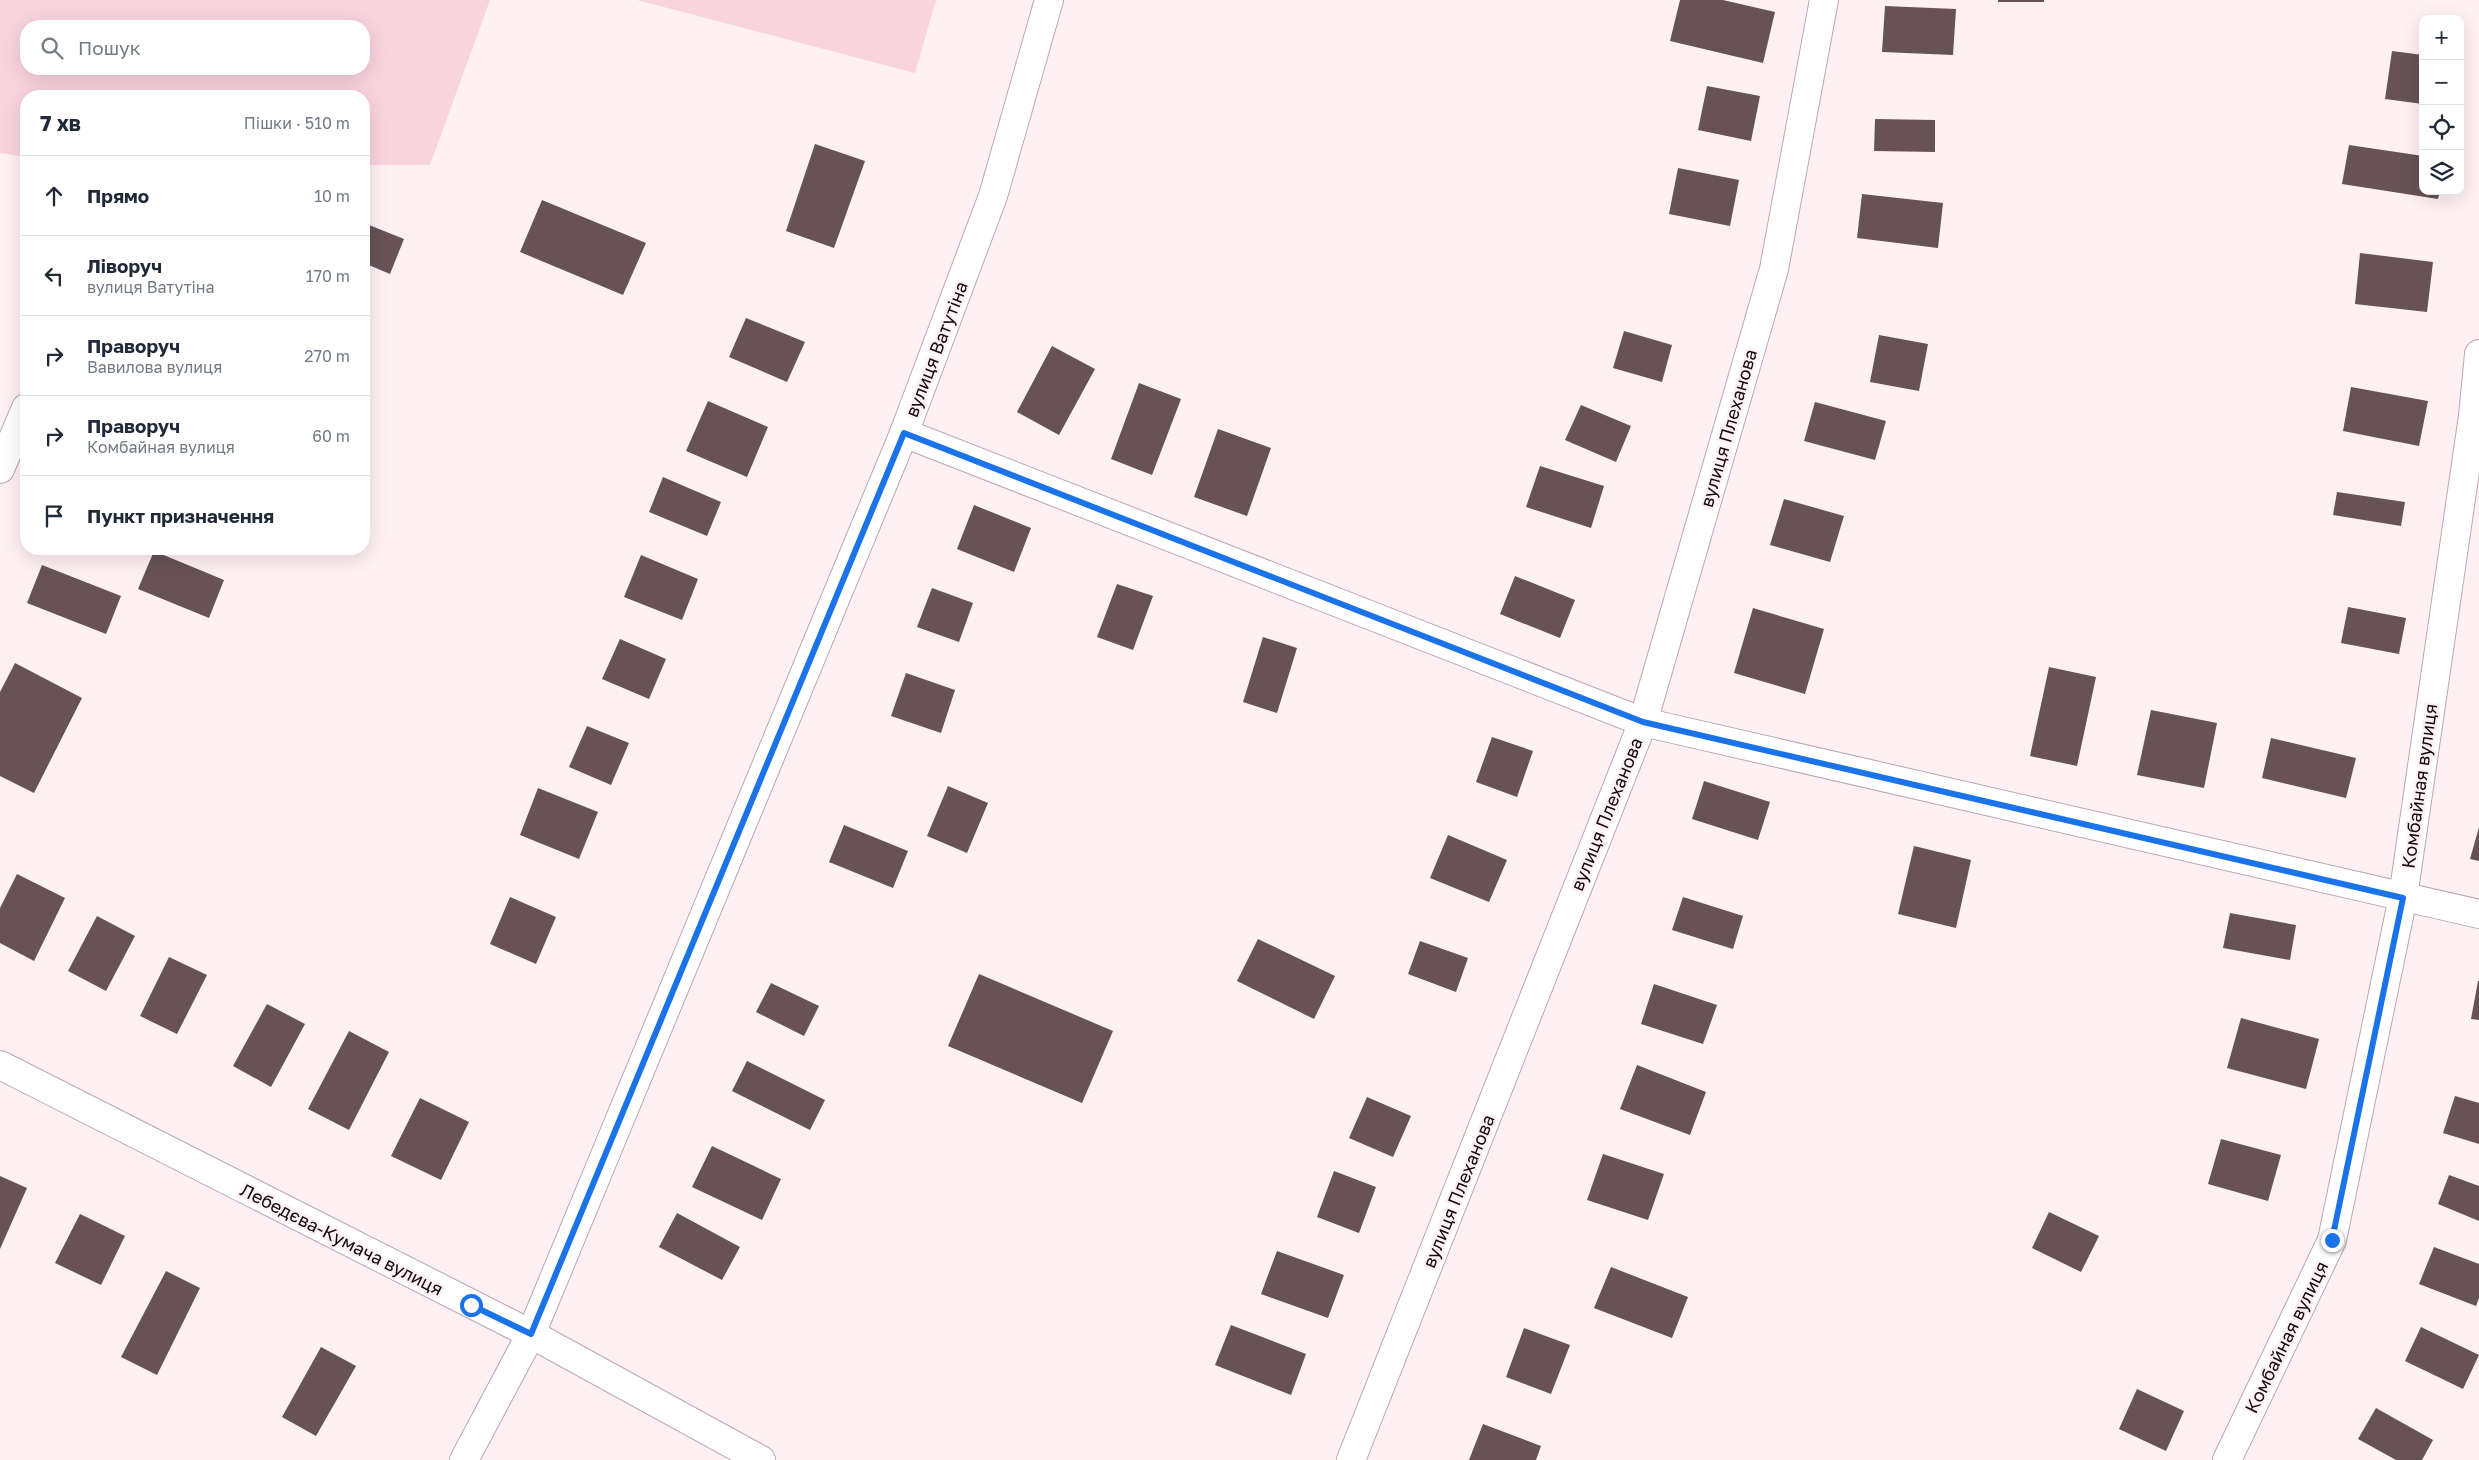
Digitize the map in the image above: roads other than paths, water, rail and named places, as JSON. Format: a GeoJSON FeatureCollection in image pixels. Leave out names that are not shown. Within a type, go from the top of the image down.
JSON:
{"type":"FeatureCollection","features":[{"type":"Feature","properties":{"kind":"street","name":"вулиця Ватутіна"},"geometry":{"type":"LineString","coordinates":[[464,1460],[531,1334],[904,433],[993,196],[1049,0]]}},
{"type":"Feature","properties":{"kind":"street","name":"вулиця Плеханова"},"geometry":{"type":"LineString","coordinates":[[1352,1460],[1643,722],[1774,269],[1824,0]]}},
{"type":"Feature","properties":{"kind":"street","name":"Комбайная вулиця"},"geometry":{"type":"LineString","coordinates":[[2227,1460],[2332,1240],[2403,898],[2473,416],[2479,354]]}},
{"type":"Feature","properties":{"kind":"street"},"geometry":{"type":"LineString","coordinates":[[0,469],[20,422]]}},
{"type":"Feature","properties":{"kind":"street"},"geometry":{"type":"LineString","coordinates":[[904,433],[1643,722],[2479,914]]}},
{"type":"Feature","properties":{"kind":"street","name":"Лебедєва-Кумача вулиця"},"geometry":{"type":"LineString","coordinates":[[0,1065],[531,1334],[761,1460]]}}]}
